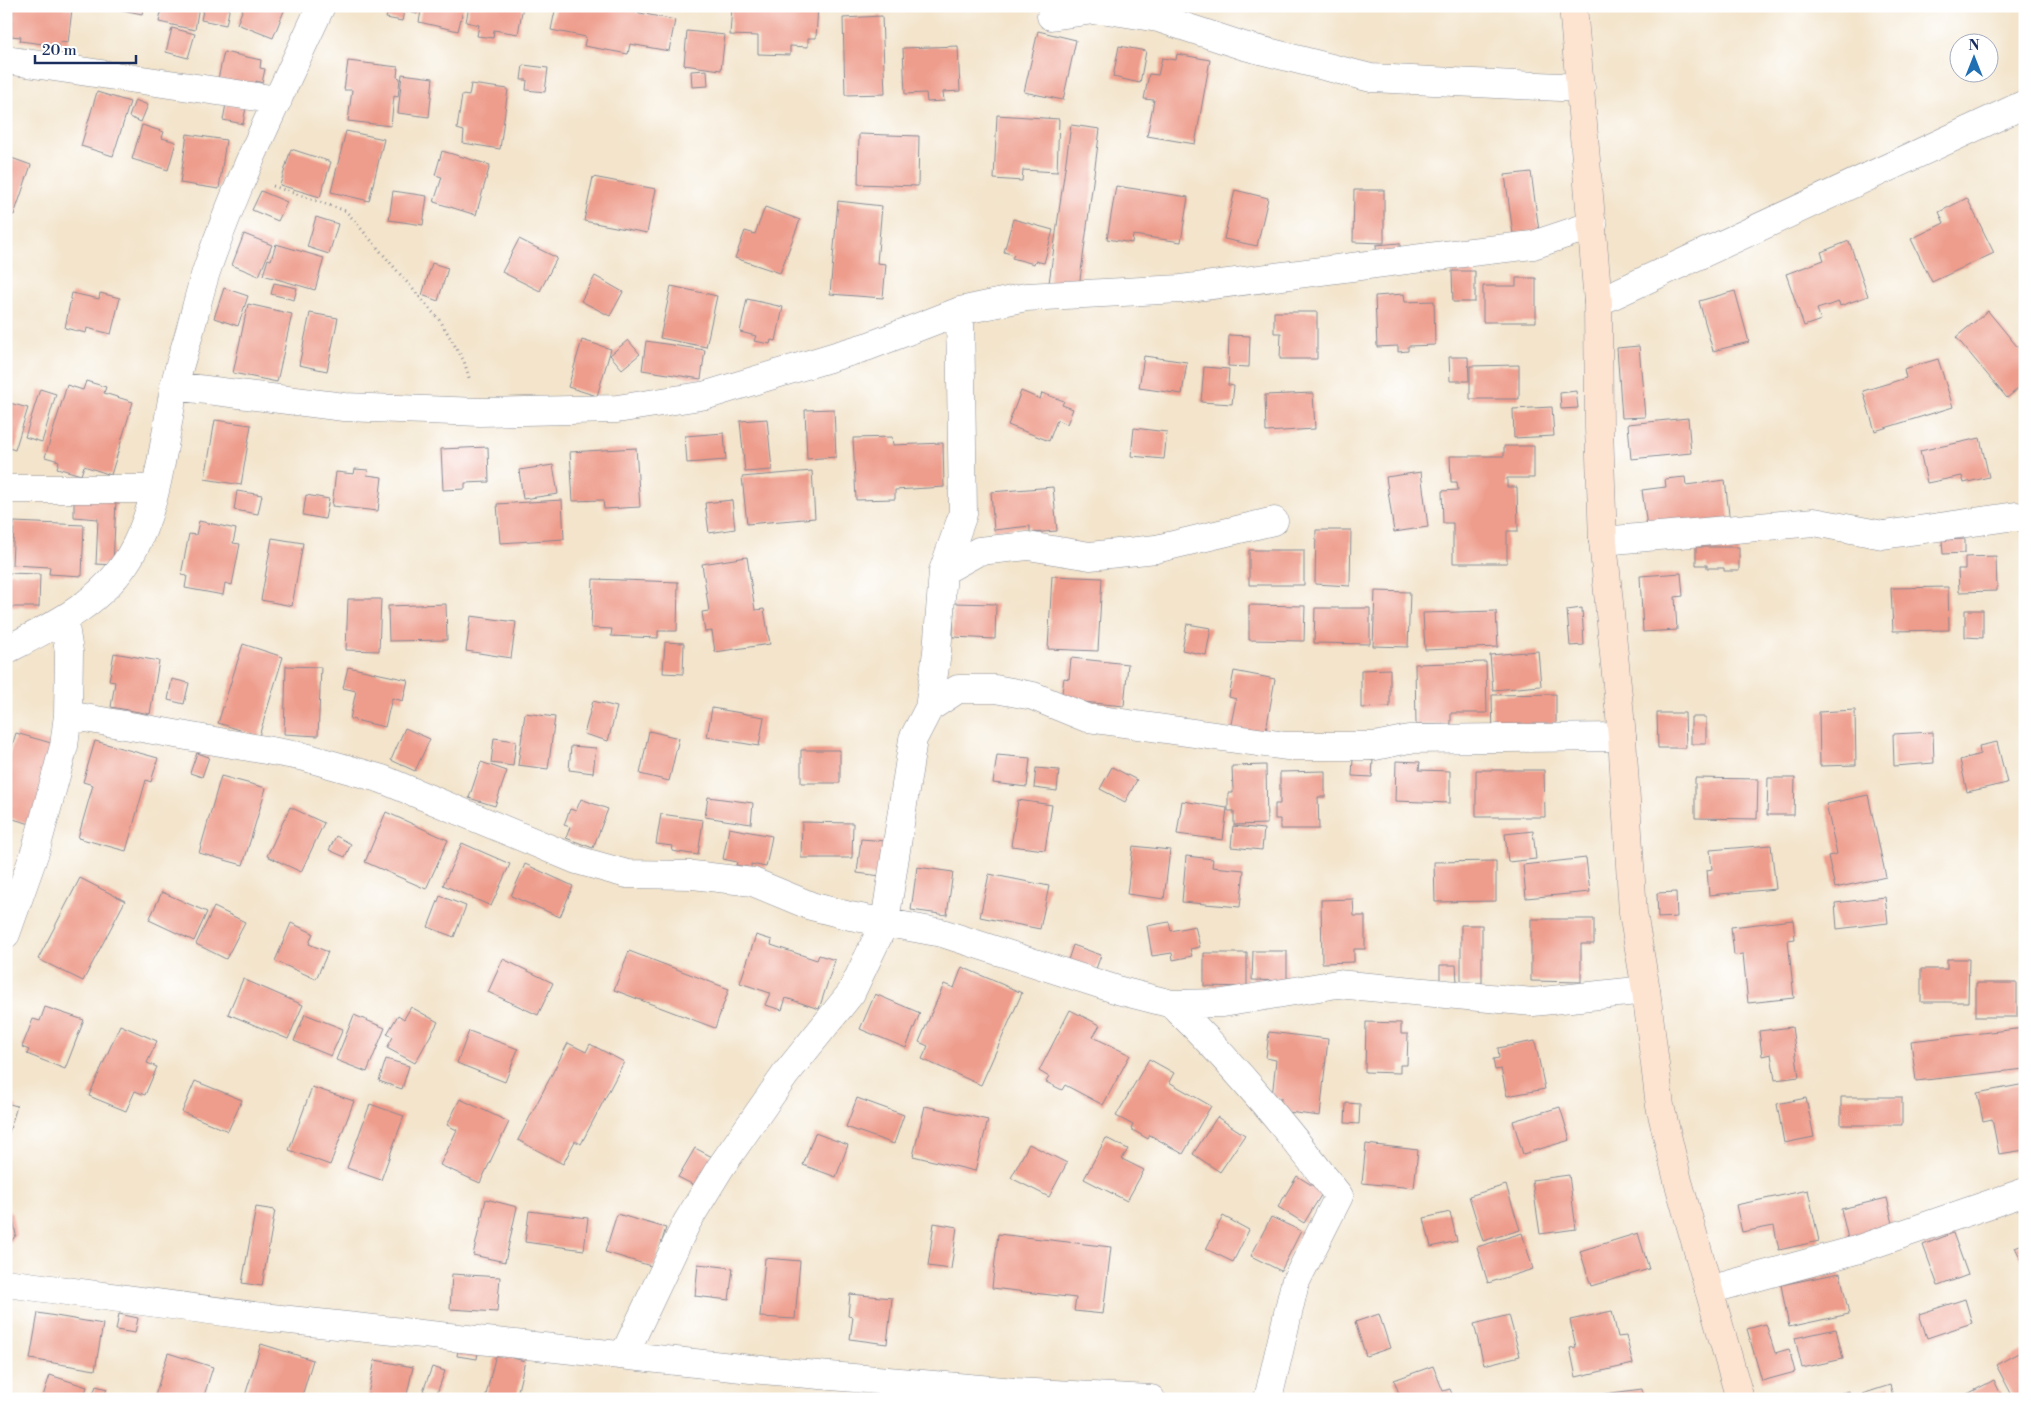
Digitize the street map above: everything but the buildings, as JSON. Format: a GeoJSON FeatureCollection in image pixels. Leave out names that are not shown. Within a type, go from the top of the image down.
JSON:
{"type":"FeatureCollection","features":[{"type":"Feature","properties":{"kind":"street"},"geometry":{"type":"LineString","coordinates":[[6,650],[64,620],[93,600],[113,581],[130,555],[145,526],[155,489],[174,386],[207,269],[243,176],[321,6]]}},
{"type":"Feature","properties":{"kind":"street"},"geometry":{"type":"LineString","coordinates":[[1573,6],[1593,225],[1598,302],[1599,428],[1603,542],[1622,737],[1633,913],[1646,990],[1660,1106],[1678,1180],[1740,1399]]}},
{"type":"Feature","properties":{"kind":"street"},"geometry":{"type":"LineString","coordinates":[[1051,16],[1101,9],[1158,18],[1244,46],[1371,78],[1581,88]]}},
{"type":"Feature","properties":{"kind":"street"},"geometry":{"type":"LineString","coordinates":[[6,60],[278,100]]}},
{"type":"Feature","properties":{"kind":"street"},"geometry":{"type":"LineString","coordinates":[[1598,302],[2025,104]]}},
{"type":"Feature","properties":{"kind":"street"},"geometry":{"type":"LineString","coordinates":[[174,386],[344,406],[480,412],[617,409],[706,395],[869,346],[960,311],[1026,297],[1181,289],[1534,245],[1593,225]]}},
{"type":"Feature","properties":{"kind":"street"},"geometry":{"type":"LineString","coordinates":[[624,1355],[688,1222],[720,1168],[785,1074],[851,993],[885,922],[913,739],[929,708],[937,652],[943,571],[964,514],[960,311]]}},
{"type":"Feature","properties":{"kind":"street"},"geometry":{"type":"LineString","coordinates":[[6,489],[155,489]]}},
{"type":"Feature","properties":{"kind":"street"},"geometry":{"type":"LineString","coordinates":[[1603,542],[1814,522],[1883,535],[2016,516],[2025,518]]}},
{"type":"Feature","properties":{"kind":"street"},"geometry":{"type":"LineString","coordinates":[[943,571],[979,551],[1028,546],[1090,556],[1156,549],[1274,521]]}},
{"type":"Feature","properties":{"kind":"street"},"geometry":{"type":"LineString","coordinates":[[6,934],[36,849],[64,746],[68,716],[69,652],[64,620]]}},
{"type":"Feature","properties":{"kind":"street"},"geometry":{"type":"LineString","coordinates":[[929,708],[958,689],[995,689],[1033,696],[1087,718],[1286,746],[1374,746],[1409,739],[1622,737]]}},
{"type":"Feature","properties":{"kind":"street"},"geometry":{"type":"LineString","coordinates":[[68,716],[305,757],[382,779],[577,860],[619,872],[627,874],[693,876],[753,882],[811,906],[850,916],[942,933],[1121,991],[1172,1004],[1223,1003],[1338,984],[1534,1002],[1646,990]]}},
{"type":"Feature","properties":{"kind":"street"},"geometry":{"type":"LineString","coordinates":[[1172,1004],[1205,1037],[1275,1114],[1339,1196],[1295,1283],[1268,1399]]}},
{"type":"Feature","properties":{"kind":"street"},"geometry":{"type":"LineString","coordinates":[[1709,1290],[1856,1250],[2025,1192]]}},
{"type":"Feature","properties":{"kind":"street"},"geometry":{"type":"LineString","coordinates":[[6,1282],[262,1317],[624,1355],[872,1389],[1015,1392],[1151,1399]]}},
{"type":"Feature","properties":{"kind":"path"},"geometry":{"type":"LineString","coordinates":[[243,176],[346,211],[441,322],[464,361],[480,412]]}}]}
